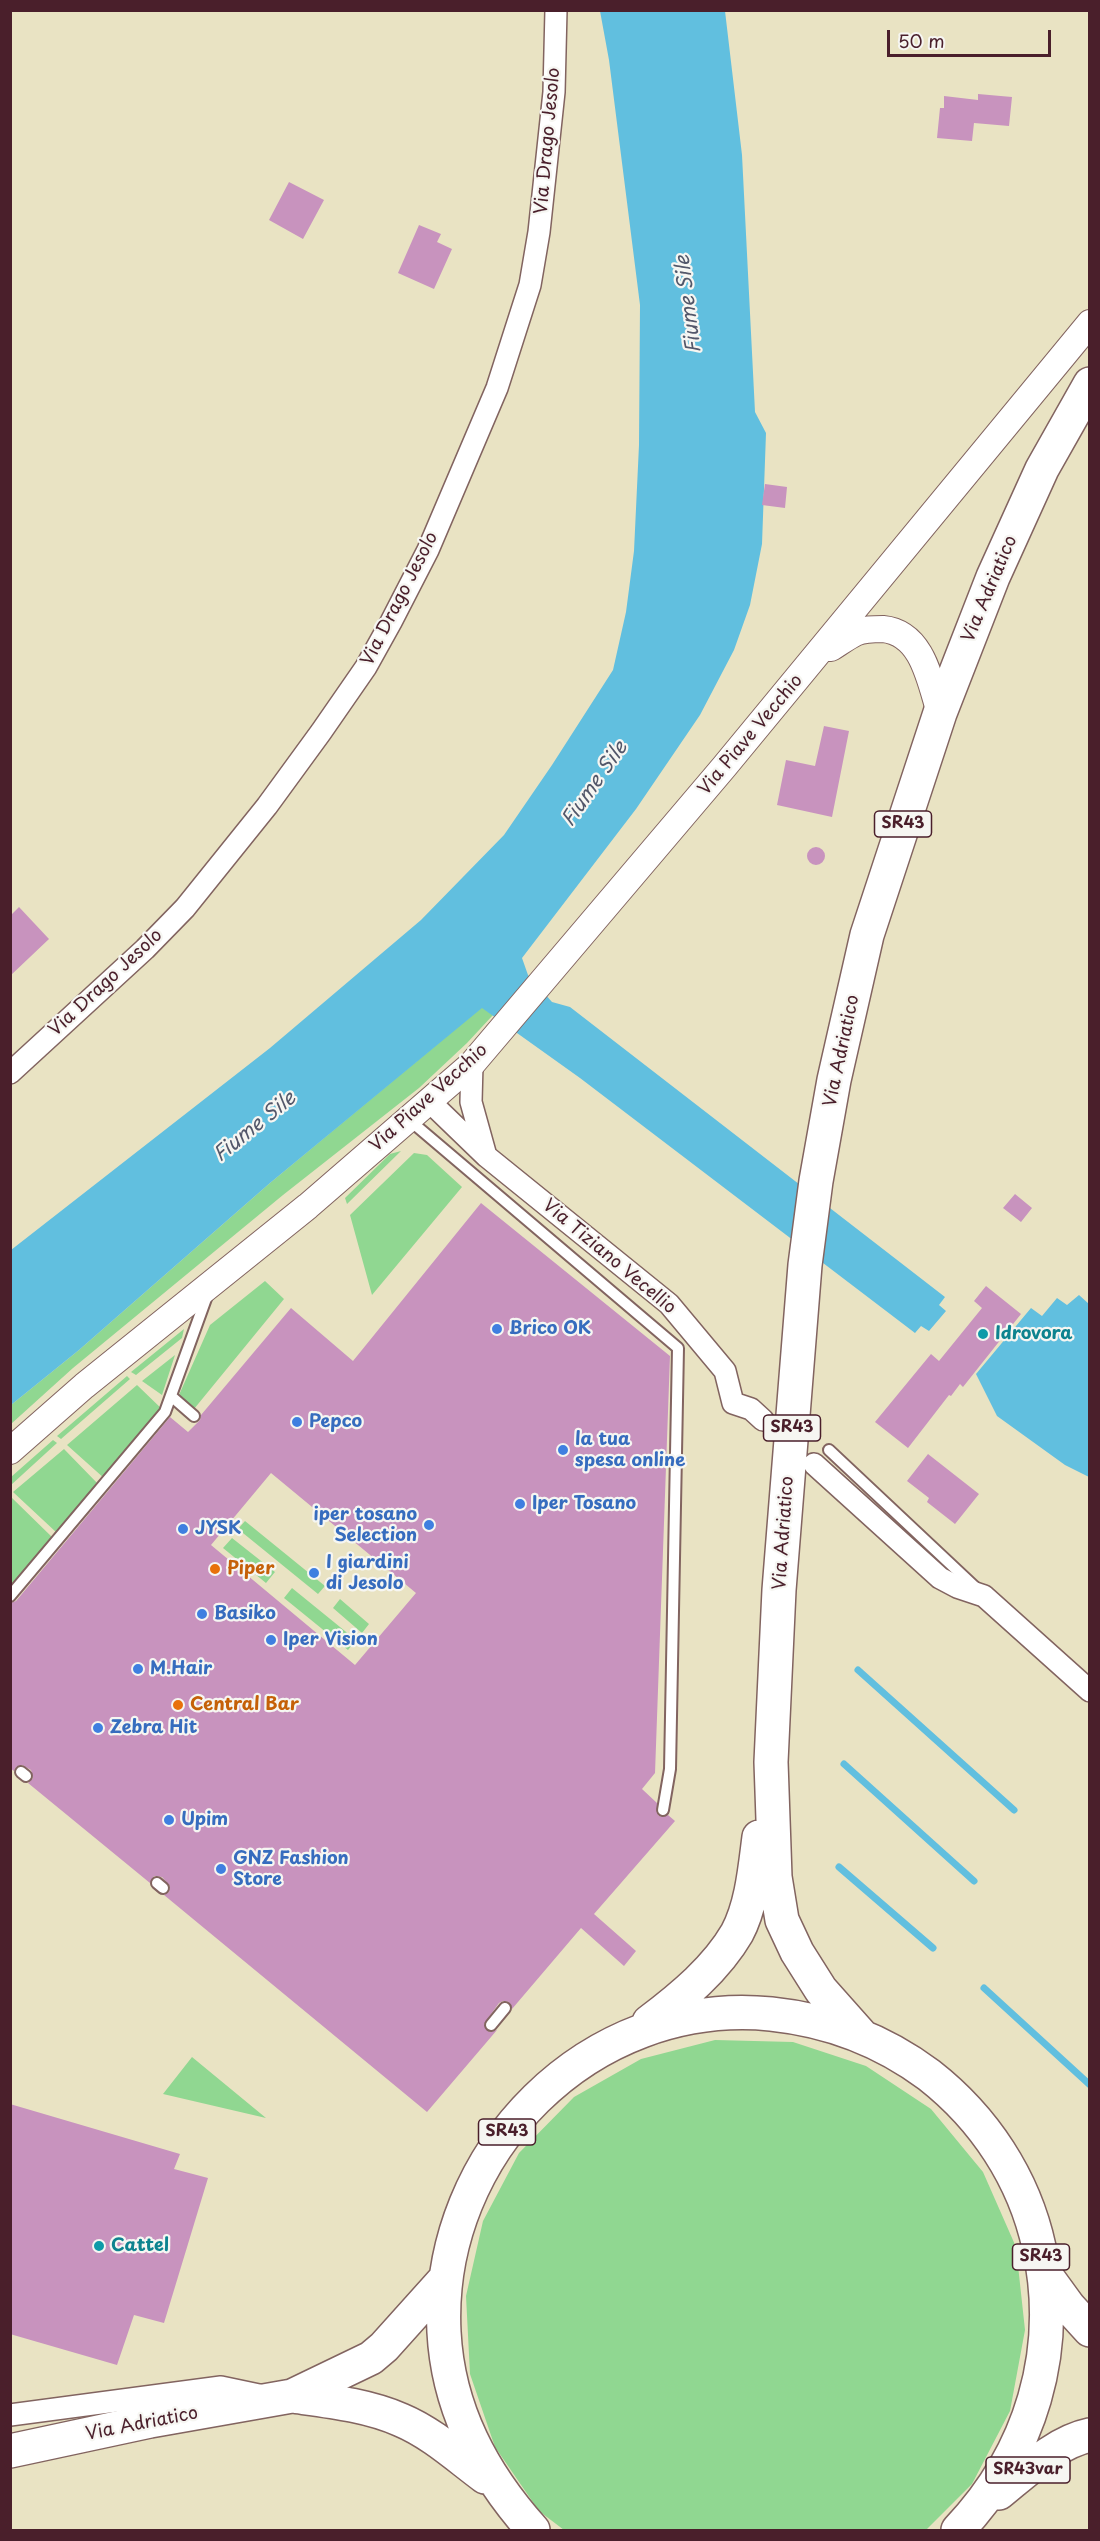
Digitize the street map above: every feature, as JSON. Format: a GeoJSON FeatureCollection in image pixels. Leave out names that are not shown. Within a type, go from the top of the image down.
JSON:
{"type":"FeatureCollection","features":[{"type":"Feature","properties":{"kind":"main road","name":"Via Adriatico"},"geometry":{"type":"LineString","coordinates":[[861,2035],[821,1990],[796,1952],[782,1920],[775,1877],[771,1762],[779,1590],[805,1265],[816,1181],[834,1080],[867,935],[940,713],[993,577],[1037,480],[1089,384]]}},
{"type":"Feature","properties":{"kind":"main road","name":"Via Adriatico"},"geometry":{"type":"LineString","coordinates":[[632,2034],[689,1991],[737,1933],[748,1904],[771,1762]]}},
{"type":"Feature","properties":{"kind":"main road","name":"SR43"},"geometry":{"type":"LineString","coordinates":[[533,2530],[494,2484],[469,2437],[452,2385],[444,2332],[446,2278],[460,2216],[488,2157],[526,2106],[576,2065],[632,2034],[688,2018],[747,2012],[805,2018],[861,2035],[908,2059],[949,2091],[985,2130],[1013,2174],[1034,2223],[1045,2274],[1047,2339],[1035,2403],[1010,2462],[965,2523]]}},
{"type":"Feature","properties":{"kind":"main road"},"geometry":{"type":"LineString","coordinates":[[1045,2274],[1089,2330]]}},
{"type":"Feature","properties":{"kind":"main road","name":"Via Adriatico"},"geometry":{"type":"LineString","coordinates":[[10,2451],[283,2397],[371,2358],[384,2347],[446,2278]]}},
{"type":"Feature","properties":{"kind":"main road","name":"Via Adriatico"},"geometry":{"type":"LineString","coordinates":[[283,2397],[361,2408],[401,2420],[438,2441],[494,2484]]}},
{"type":"Feature","properties":{"kind":"main road","name":"SR43var"},"geometry":{"type":"LineString","coordinates":[[965,2523],[1040,2460],[1080,2437],[1089,2435]]}},
{"type":"Feature","properties":{"kind":"street","name":"Via Drago Jesolo"},"geometry":{"type":"LineString","coordinates":[[10,1073],[145,949],[185,908],[267,806],[366,667],[428,550],[497,388],[530,285],[539,232],[553,104],[556,10]]}},
{"type":"Feature","properties":{"kind":"street","name":"Via Piave Vecchio"},"geometry":{"type":"LineString","coordinates":[[10,1451],[84,1386],[308,1206],[472,1064],[813,660],[1089,323]]}},
{"type":"Feature","properties":{"kind":"street","name":"Via Piave Vecchio"},"geometry":{"type":"LineString","coordinates":[[813,660],[857,632],[873,629],[892,630],[908,638],[916,647],[940,713]]}},
{"type":"Feature","properties":{"kind":"street"},"geometry":{"type":"LineString","coordinates":[[472,1064],[471,1102],[486,1156]]}},
{"type":"Feature","properties":{"kind":"street","name":"Via Tiziano Vecellio"},"geometry":{"type":"LineString","coordinates":[[428,1100],[486,1156],[669,1304],[725,1371],[733,1403],[752,1409],[762,1420]]}},
{"type":"Feature","properties":{"kind":"street"},"geometry":{"type":"LineString","coordinates":[[821,1457],[940,1578],[957,1587],[984,1596],[1089,1691]]}},
{"type":"Feature","properties":{"kind":"street","name":"Via Adriatico"},"geometry":{"type":"LineString","coordinates":[[10,2415],[222,2387],[283,2397]]}},
{"type":"Feature","properties":{"kind":"lane"},"geometry":{"type":"LineString","coordinates":[[407,1118],[678,1348],[670,1769],[663,1810]]}},
{"type":"Feature","properties":{"kind":"lane"},"geometry":{"type":"LineString","coordinates":[[10,1596],[165,1412],[212,1281]]}},
{"type":"Feature","properties":{"kind":"lane"},"geometry":{"type":"LineString","coordinates":[[171,1396],[194,1416]]}},
{"type":"Feature","properties":{"kind":"lane"},"geometry":{"type":"LineString","coordinates":[[491,2025],[505,2008]]}},
{"type":"Feature","properties":{"kind":"green space"},"geometry":{"type":"Polygon","coordinates":[[[482,1007],[493,1015],[419,1088],[283,1195],[73,1368],[11,1424],[11,1405],[79,1350],[270,1183],[482,1007]]]}},
{"type":"Feature","properties":{"kind":"green space"},"geometry":{"type":"Polygon","coordinates":[[[401,1151],[347,1204],[345,1198],[390,1154],[401,1151]]]}},
{"type":"Feature","properties":{"kind":"green space"},"geometry":{"type":"Polygon","coordinates":[[[414,1153],[427,1155],[462,1187],[372,1295],[350,1215],[414,1153]]]}},
{"type":"Feature","properties":{"kind":"green space"},"geometry":{"type":"Polygon","coordinates":[[[265,1281],[284,1299],[194,1409],[179,1395],[210,1325],[265,1281]]]}},
{"type":"Feature","properties":{"kind":"green space"},"geometry":{"type":"Polygon","coordinates":[[[184,1329],[182,1338],[136,1375],[131,1372],[184,1329]]]}},
{"type":"Feature","properties":{"kind":"green space"},"geometry":{"type":"Polygon","coordinates":[[[175,1355],[162,1395],[142,1381],[175,1355]]]}},
{"type":"Feature","properties":{"kind":"green space"},"geometry":{"type":"Polygon","coordinates":[[[127,1376],[130,1379],[61,1439],[57,1436],[127,1376]]]}},
{"type":"Feature","properties":{"kind":"green space"},"geometry":{"type":"Polygon","coordinates":[[[137,1385],[164,1411],[105,1479],[67,1445],[137,1385]]]}},
{"type":"Feature","properties":{"kind":"green space"},"geometry":{"type":"Polygon","coordinates":[[[53,1440],[57,1443],[11,1485],[11,1477],[53,1440]]]}},
{"type":"Feature","properties":{"kind":"green space"},"geometry":{"type":"Polygon","coordinates":[[[64,1449],[99,1485],[57,1533],[13,1492],[64,1449]]]}},
{"type":"Feature","properties":{"kind":"green space"},"geometry":{"type":"Polygon","coordinates":[[[10,1496],[54,1539],[14,1586],[10,1583],[10,1496]]]}},
{"type":"Feature","properties":{"kind":"green space"},"geometry":{"type":"Polygon","coordinates":[[[245,1521],[325,1586],[318,1594],[238,1529],[245,1521]]]}},
{"type":"Feature","properties":{"kind":"green space"},"geometry":{"type":"Polygon","coordinates":[[[232,1538],[275,1572],[266,1583],[223,1548],[232,1538]]]}},
{"type":"Feature","properties":{"kind":"green space"},"geometry":{"type":"Polygon","coordinates":[[[292,1588],[356,1640],[348,1650],[284,1598],[292,1588]]]}},
{"type":"Feature","properties":{"kind":"green space"},"geometry":{"type":"Polygon","coordinates":[[[340,1599],[369,1624],[362,1633],[333,1608],[340,1599]]]}},
{"type":"Feature","properties":{"kind":"green space"},"geometry":{"type":"Polygon","coordinates":[[[715,2040],[793,2042],[866,2066],[931,2109],[983,2172],[1016,2247],[1025,2330],[1010,2411],[972,2484],[926,2530],[564,2530],[539,2511],[495,2447],[470,2374],[466,2296],[483,2221],[519,2153],[574,2097],[641,2059],[715,2040]]]}},
{"type":"Feature","properties":{"kind":"green space"},"geometry":{"type":"Polygon","coordinates":[[[192,2057],[266,2118],[163,2094],[192,2057]]]}},
{"type":"Feature","properties":{"kind":"water","name":"Fiume Sile"},"geometry":{"type":"Polygon","coordinates":[[[600,11],[725,11],[742,155],[755,412],[766,433],[762,544],[750,605],[734,650],[700,715],[636,809],[522,958],[528,975],[552,1002],[570,1007],[945,1297],[939,1305],[946,1311],[929,1331],[921,1326],[915,1333],[580,1078],[482,1008],[270,1183],[79,1350],[11,1405],[11,1250],[270,1048],[421,920],[504,835],[613,670],[626,612],[634,551],[639,445],[640,305],[609,60],[600,11]]]}},
{"type":"Feature","properties":{"kind":"water"},"geometry":{"type":"Polygon","coordinates":[[[1079,1295],[1089,1304],[1089,1477],[1065,1465],[997,1416],[976,1374],[1031,1308],[1042,1316],[1057,1298],[1067,1305],[1079,1295]]]}},
{"type":"Feature","properties":{"kind":"building"},"geometry":{"type":"Polygon","coordinates":[[[978,94],[1012,97],[1009,126],[974,123],[972,141],[937,138],[940,108],[944,108],[944,96],[978,100],[978,94]]]}},
{"type":"Feature","properties":{"kind":"building"},"geometry":{"type":"Polygon","coordinates":[[[289,182],[324,200],[303,239],[269,220],[289,182]]]}},
{"type":"Feature","properties":{"kind":"building"},"geometry":{"type":"Polygon","coordinates":[[[419,225],[441,234],[437,242],[452,249],[434,289],[398,273],[419,225]]]}},
{"type":"Feature","properties":{"kind":"building"},"geometry":{"type":"Polygon","coordinates":[[[765,484],[787,487],[785,508],[762,505],[765,484]]]}},
{"type":"Feature","properties":{"kind":"building"},"geometry":{"type":"Polygon","coordinates":[[[824,726],[849,731],[832,817],[777,805],[786,760],[815,766],[824,726]]]}},
{"type":"Feature","properties":{"kind":"building"},"geometry":{"type":"Polygon","coordinates":[[[816,847],[822,850],[825,856],[822,862],[816,865],[810,862],[807,856],[810,850],[816,847]]]}},
{"type":"Feature","properties":{"kind":"building"},"geometry":{"type":"Polygon","coordinates":[[[19,907],[49,939],[10,976],[10,916],[19,907]]]}},
{"type":"Feature","properties":{"kind":"building"},"geometry":{"type":"Polygon","coordinates":[[[1015,1194],[1032,1208],[1021,1222],[1003,1208],[1015,1194]]]}},
{"type":"Feature","properties":{"kind":"building"},"geometry":{"type":"Polygon","coordinates":[[[481,1203],[670,1356],[655,1773],[642,1789],[657,1803],[658,1815],[662,1817],[668,1815],[675,1821],[594,1914],[636,1951],[624,1966],[581,1928],[512,2009],[509,2002],[499,2003],[484,2024],[489,2032],[497,2030],[427,2112],[164,1895],[169,1892],[170,1886],[162,1877],[154,1876],[150,1883],[28,1783],[33,1778],[31,1770],[22,1765],[16,1767],[14,1771],[10,1768],[10,1603],[16,1601],[170,1417],[188,1432],[291,1308],[353,1361],[481,1203]],[[271,1473],[211,1545],[355,1665],[416,1593],[271,1473]]]}},
{"type":"Feature","properties":{"kind":"building"},"geometry":{"type":"Polygon","coordinates":[[[986,1286],[1021,1314],[963,1387],[960,1384],[951,1396],[949,1395],[908,1448],[875,1422],[931,1354],[939,1361],[982,1308],[974,1301],[986,1286]]]}},
{"type":"Feature","properties":{"kind":"building"},"geometry":{"type":"Polygon","coordinates":[[[928,1454],[979,1494],[955,1524],[927,1502],[929,1498],[907,1481],[928,1454]]]}},
{"type":"Feature","properties":{"kind":"building","name":"Cattel"},"geometry":{"type":"Polygon","coordinates":[[[10,2104],[180,2154],[174,2169],[208,2178],[164,2323],[134,2315],[117,2365],[10,2334],[10,2104]]]}},
{"type":"Feature","properties":{"kind":"waterway"},"geometry":{"type":"LineString","coordinates":[[858,1670],[1014,1810]]}},
{"type":"Feature","properties":{"kind":"waterway"},"geometry":{"type":"LineString","coordinates":[[844,1764],[974,1881]]}},
{"type":"Feature","properties":{"kind":"waterway"},"geometry":{"type":"LineString","coordinates":[[839,1867],[933,1948]]}},
{"type":"Feature","properties":{"kind":"waterway"},"geometry":{"type":"LineString","coordinates":[[984,1988],[1090,2085]]}},
{"type":"Feature","properties":{"kind":"place","name":"Brico OK"},"geometry":{"type":"Point","coordinates":[497,1329]}},
{"type":"Feature","properties":{"kind":"place","name":"Idrovora"},"geometry":{"type":"Point","coordinates":[983,1334]}},
{"type":"Feature","properties":{"kind":"place","name":"Pepco"},"geometry":{"type":"Point","coordinates":[297,1422]}},
{"type":"Feature","properties":{"kind":"place","name":"la tua spesa online"},"geometry":{"type":"Point","coordinates":[563,1450]}},
{"type":"Feature","properties":{"kind":"place","name":"Iper Tosano"},"geometry":{"type":"Point","coordinates":[520,1504]}},
{"type":"Feature","properties":{"kind":"place","name":"iper tosano Selection"},"geometry":{"type":"Point","coordinates":[429,1525]}},
{"type":"Feature","properties":{"kind":"place","name":"JYSK"},"geometry":{"type":"Point","coordinates":[183,1529]}},
{"type":"Feature","properties":{"kind":"place","name":"Piper"},"geometry":{"type":"Point","coordinates":[215,1569]}},
{"type":"Feature","properties":{"kind":"place","name":"I giardini di Jesolo"},"geometry":{"type":"Point","coordinates":[314,1573]}},
{"type":"Feature","properties":{"kind":"place","name":"Basiko"},"geometry":{"type":"Point","coordinates":[202,1614]}},
{"type":"Feature","properties":{"kind":"place","name":"Iper Vision"},"geometry":{"type":"Point","coordinates":[271,1640]}},
{"type":"Feature","properties":{"kind":"place","name":"M.Hair"},"geometry":{"type":"Point","coordinates":[138,1669]}},
{"type":"Feature","properties":{"kind":"place","name":"Central Bar"},"geometry":{"type":"Point","coordinates":[178,1705]}},
{"type":"Feature","properties":{"kind":"place","name":"Zebra Hit"},"geometry":{"type":"Point","coordinates":[98,1728]}},
{"type":"Feature","properties":{"kind":"place","name":"Upim"},"geometry":{"type":"Point","coordinates":[169,1820]}},
{"type":"Feature","properties":{"kind":"place","name":"GNZ Fashion Store"},"geometry":{"type":"Point","coordinates":[221,1869]}},
{"type":"Feature","properties":{"kind":"place","name":"Cattel"},"geometry":{"type":"Point","coordinates":[99,2246]}}]}
